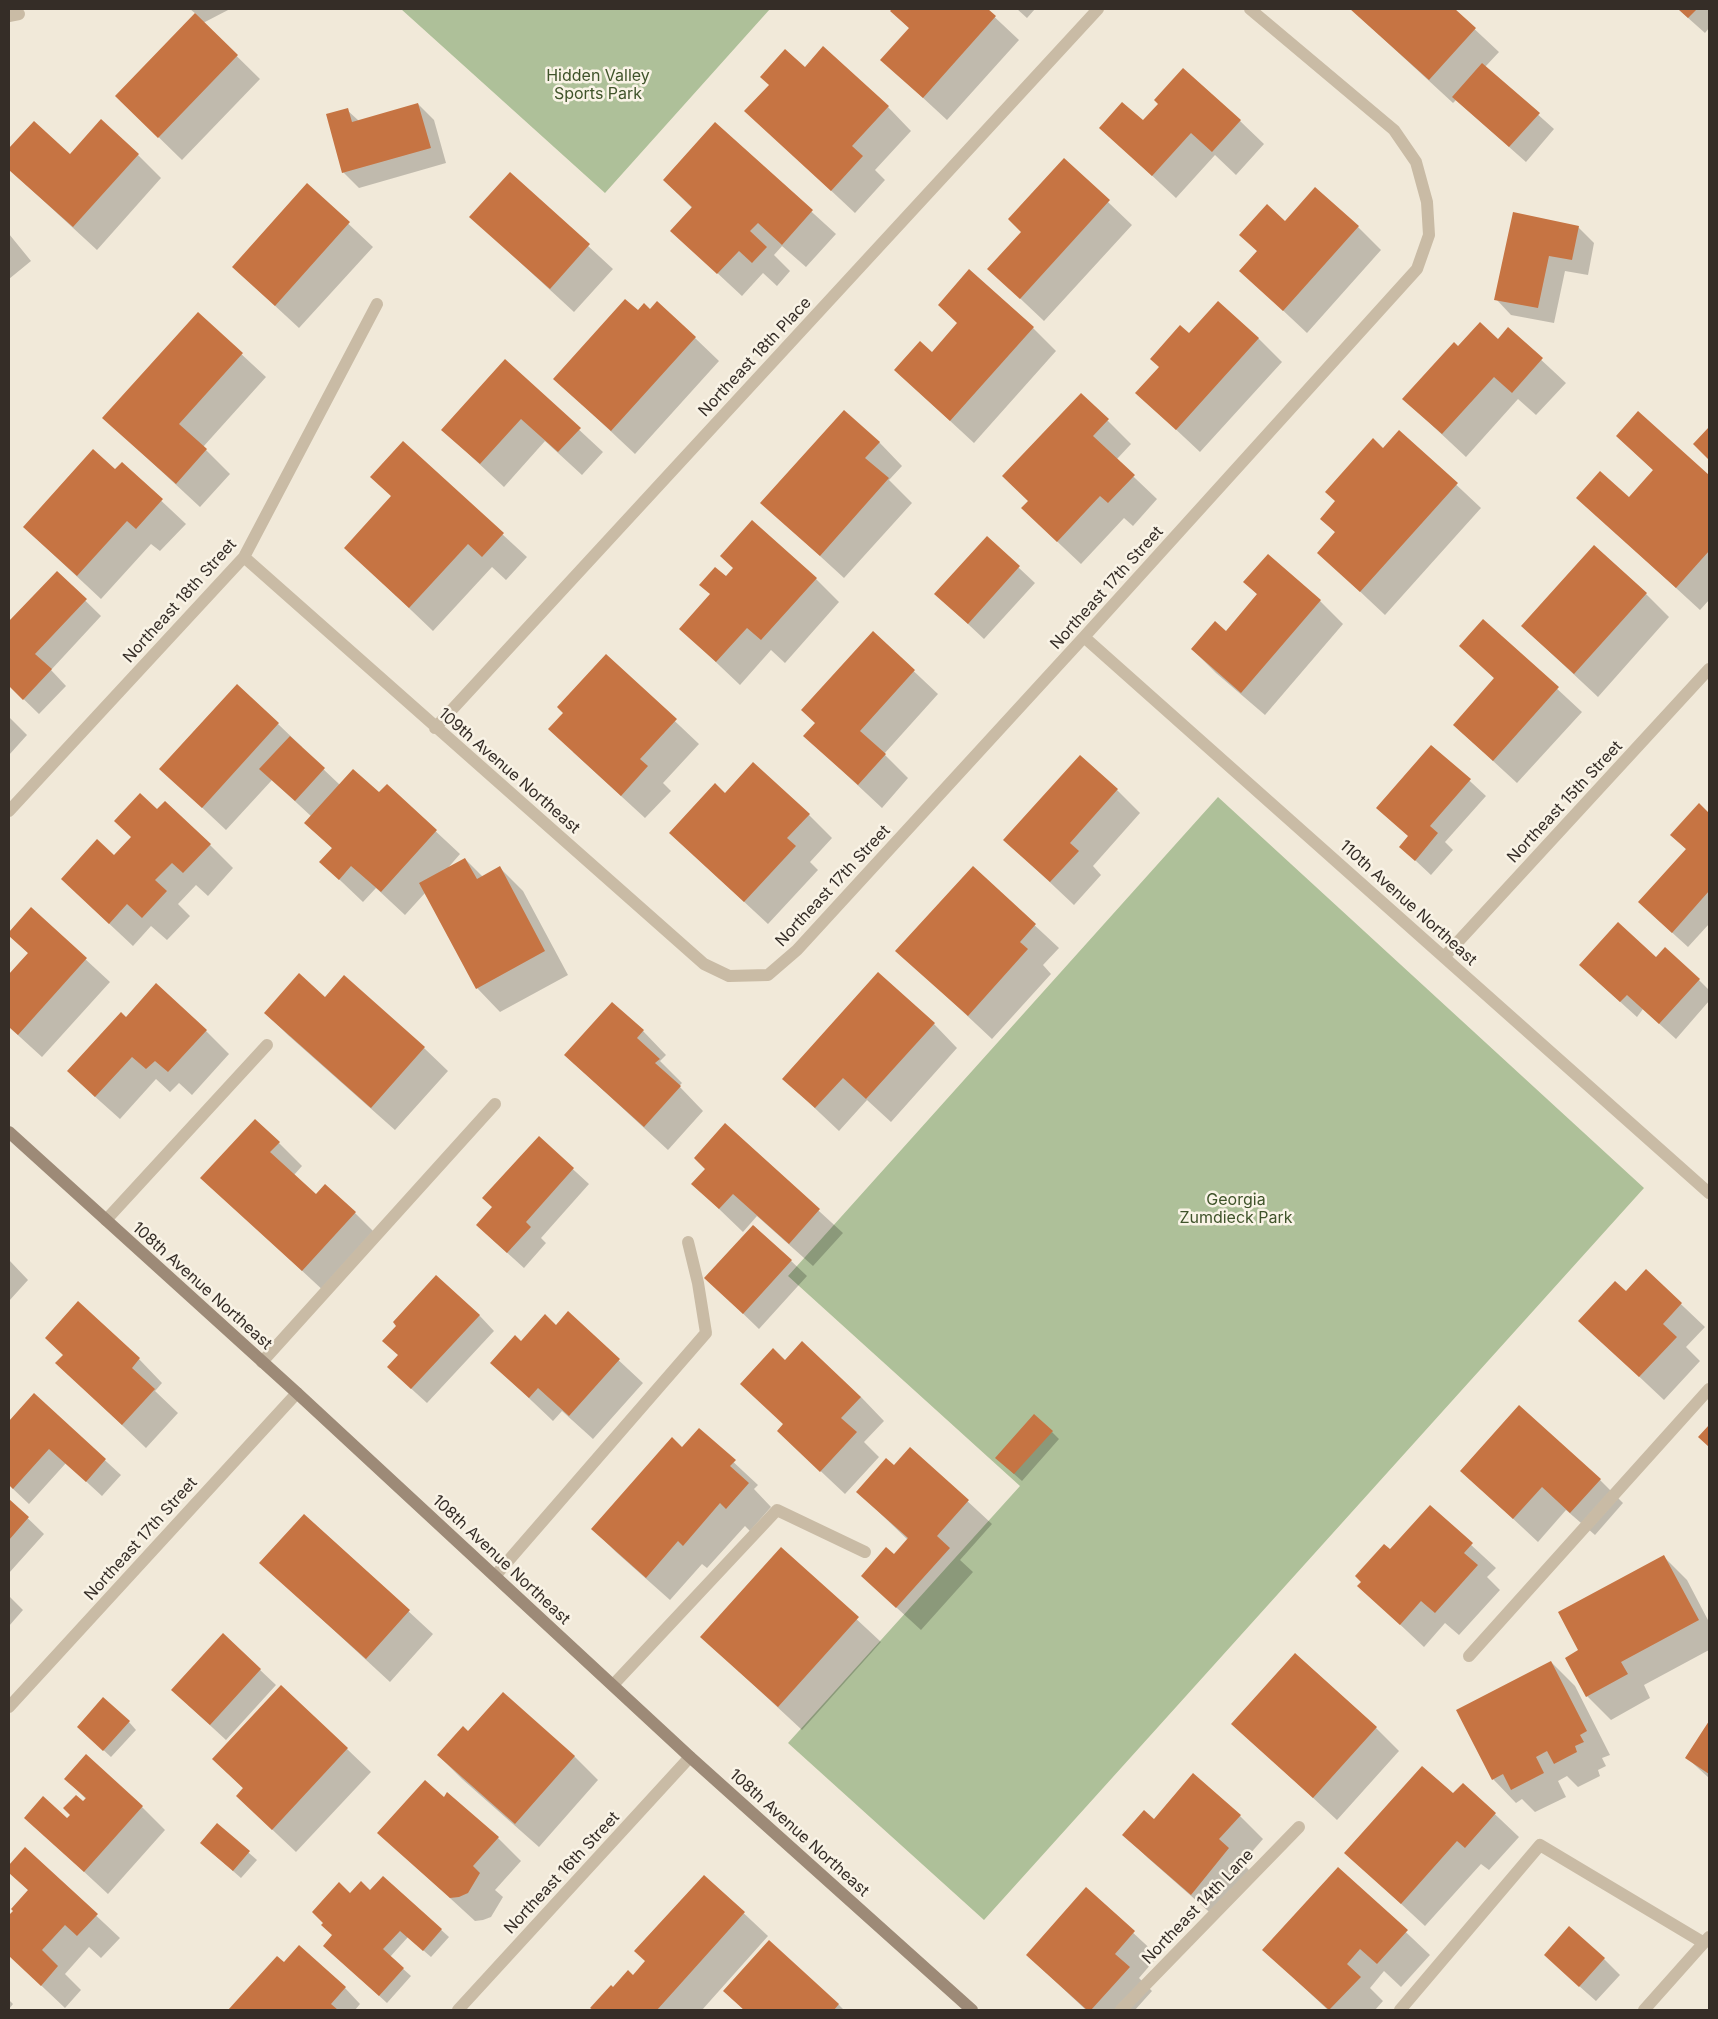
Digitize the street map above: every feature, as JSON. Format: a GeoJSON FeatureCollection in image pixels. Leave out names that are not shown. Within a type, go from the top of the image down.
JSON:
{"type":"FeatureCollection","features":[{"type":"Feature","properties":{"kind":"main road","name":"108th Avenue Northeast"},"geometry":{"type":"LineString","coordinates":[[9,1132],[297,1393],[690,1757],[972,2010]]}},
{"type":"Feature","properties":{"kind":"street","name":"Northeast 18th Place"},"geometry":{"type":"LineString","coordinates":[[435,728],[1098,9]]}},
{"type":"Feature","properties":{"kind":"street","name":"Northeast 17th Street"},"geometry":{"type":"LineString","coordinates":[[768,975],[797,950],[1084,637],[1417,269],[1429,235],[1427,202],[1416,162],[1394,130],[1250,9]]}},
{"type":"Feature","properties":{"kind":"street","name":"Northeast 18th Street"},"geometry":{"type":"LineString","coordinates":[[9,812],[244,557],[377,304]]}},
{"type":"Feature","properties":{"kind":"street","name":"109th Avenue Northeast"},"geometry":{"type":"LineString","coordinates":[[244,557],[435,728],[704,964],[729,976],[768,975]]}},
{"type":"Feature","properties":{"kind":"street","name":"110th Avenue Northeast"},"geometry":{"type":"LineString","coordinates":[[1084,637],[1709,1193]]}},
{"type":"Feature","properties":{"kind":"street","name":"Northeast 15th Street"},"geometry":{"type":"LineString","coordinates":[[1444,957],[1709,669]]}},
{"type":"Feature","properties":{"kind":"street"},"geometry":{"type":"LineString","coordinates":[[106,1220],[267,1045]]}},
{"type":"Feature","properties":{"kind":"street"},"geometry":{"type":"LineString","coordinates":[[262,1362],[494,1104]]}},
{"type":"Feature","properties":{"kind":"street"},"geometry":{"type":"LineString","coordinates":[[495,1576],[706,1333],[698,1284],[688,1242]]}},
{"type":"Feature","properties":{"kind":"street"},"geometry":{"type":"LineString","coordinates":[[1469,1656],[1709,1390]]}},
{"type":"Feature","properties":{"kind":"street","name":"Northeast 17th Street"},"geometry":{"type":"LineString","coordinates":[[9,1707],[297,1393]]}},
{"type":"Feature","properties":{"kind":"street"},"geometry":{"type":"LineString","coordinates":[[613,1685],[777,1510],[866,1552]]}},
{"type":"Feature","properties":{"kind":"street","name":"Northeast 16th Street"},"geometry":{"type":"LineString","coordinates":[[458,2010],[690,1757]]}},
{"type":"Feature","properties":{"kind":"street","name":"Northeast 14th Lane"},"geometry":{"type":"LineString","coordinates":[[1121,2010],[1299,1827]]}},
{"type":"Feature","properties":{"kind":"street"},"geometry":{"type":"LineString","coordinates":[[1400,2010],[1540,1845],[1706,1940],[1644,2010]]}},
{"type":"Feature","properties":{"kind":"green space","name":"Hidden Valley Sports Park"},"geometry":{"type":"Polygon","coordinates":[[[401,9],[770,9],[605,193],[401,9]]]}},
{"type":"Feature","properties":{"kind":"green space","name":"Georgia Zumdieck Park"},"geometry":{"type":"Polygon","coordinates":[[[1218,797],[1644,1188],[984,1920],[788,1743],[1020,1486],[788,1276],[1218,797]]]}},
{"type":"Feature","properties":{"kind":"building"},"geometry":{"type":"Polygon","coordinates":[[[892,9],[988,9],[996,16],[923,98],[880,60],[909,28],[890,11],[892,9]]]}},
{"type":"Feature","properties":{"kind":"building"},"geometry":{"type":"Polygon","coordinates":[[[1350,9],[1455,9],[1476,28],[1429,80],[1350,9]]]}},
{"type":"Feature","properties":{"kind":"building"},"geometry":{"type":"Polygon","coordinates":[[[1678,9],[1697,9],[1688,18],[1678,9]]]}},
{"type":"Feature","properties":{"kind":"building"},"geometry":{"type":"Polygon","coordinates":[[[195,13],[238,55],[158,138],[115,96],[195,13]]]}},
{"type":"Feature","properties":{"kind":"building"},"geometry":{"type":"Polygon","coordinates":[[[823,46],[889,106],[852,146],[863,156],[831,191],[744,111],[769,85],[760,77],[785,49],[805,67],[823,46]]]}},
{"type":"Feature","properties":{"kind":"building"},"geometry":{"type":"Polygon","coordinates":[[[1482,63],[1540,113],[1509,147],[1452,97],[1482,63]]]}},
{"type":"Feature","properties":{"kind":"building"},"geometry":{"type":"Polygon","coordinates":[[[1183,68],[1241,120],[1212,152],[1191,133],[1152,176],[1099,128],[1122,102],[1143,120],[1158,104],[1154,100],[1183,68]]]}},
{"type":"Feature","properties":{"kind":"building"},"geometry":{"type":"Polygon","coordinates":[[[418,103],[431,148],[342,173],[326,114],[348,108],[352,122],[418,103]]]}},
{"type":"Feature","properties":{"kind":"building"},"geometry":{"type":"Polygon","coordinates":[[[101,119],[139,154],[73,227],[9,170],[9,148],[34,121],[70,154],[101,119]]]}},
{"type":"Feature","properties":{"kind":"building"},"geometry":{"type":"Polygon","coordinates":[[[715,122],[813,210],[782,245],[758,223],[750,231],[767,247],[752,263],[739,251],[717,274],[670,231],[692,207],[663,180],[715,122]]]}},
{"type":"Feature","properties":{"kind":"building"},"geometry":{"type":"Polygon","coordinates":[[[1064,158],[1110,200],[1020,299],[987,269],[1021,232],[1008,219],[1064,158]]]}},
{"type":"Feature","properties":{"kind":"building"},"geometry":{"type":"Polygon","coordinates":[[[510,172],[590,244],[550,289],[469,217],[510,172]]]}},
{"type":"Feature","properties":{"kind":"building"},"geometry":{"type":"Polygon","coordinates":[[[307,183],[350,222],[275,306],[232,267],[307,183]]]}},
{"type":"Feature","properties":{"kind":"building"},"geometry":{"type":"Polygon","coordinates":[[[1315,187],[1359,226],[1283,311],[1239,271],[1257,251],[1239,235],[1267,204],[1285,221],[1315,187]]]}},
{"type":"Feature","properties":{"kind":"building"},"geometry":{"type":"Polygon","coordinates":[[[1513,212],[1579,226],[1572,260],[1549,256],[1538,308],[1494,300],[1513,212]]]}},
{"type":"Feature","properties":{"kind":"building"},"geometry":{"type":"Polygon","coordinates":[[[969,269],[1034,327],[950,421],[894,370],[920,341],[932,352],[957,323],[938,305],[969,269]]]}},
{"type":"Feature","properties":{"kind":"building"},"geometry":{"type":"Polygon","coordinates":[[[625,299],[638,310],[644,303],[650,309],[657,301],[696,337],[611,431],[553,379],[625,299]]]}},
{"type":"Feature","properties":{"kind":"building"},"geometry":{"type":"Polygon","coordinates":[[[1218,301],[1259,338],[1176,430],[1135,393],[1159,367],[1150,359],[1180,325],[1189,333],[1218,301]]]}},
{"type":"Feature","properties":{"kind":"building"},"geometry":{"type":"Polygon","coordinates":[[[198,312],[243,353],[179,424],[207,449],[176,484],[102,418],[198,312]]]}},
{"type":"Feature","properties":{"kind":"building"},"geometry":{"type":"Polygon","coordinates":[[[1480,322],[1498,339],[1508,327],[1543,358],[1512,393],[1494,377],[1442,434],[1402,399],[1454,342],[1458,346],[1480,322]]]}},
{"type":"Feature","properties":{"kind":"building"},"geometry":{"type":"Polygon","coordinates":[[[505,359],[581,428],[558,452],[521,419],[480,464],[441,430],[505,359]]]}},
{"type":"Feature","properties":{"kind":"building"},"geometry":{"type":"Polygon","coordinates":[[[1081,393],[1109,419],[1093,436],[1135,475],[1108,503],[1100,496],[1057,542],[1021,508],[1028,501],[1002,476],[1081,393]]]}},
{"type":"Feature","properties":{"kind":"building"},"geometry":{"type":"Polygon","coordinates":[[[844,410],[880,442],[865,458],[889,478],[820,556],[760,503],[844,410]]]}},
{"type":"Feature","properties":{"kind":"building"},"geometry":{"type":"Polygon","coordinates":[[[1638,411],[1709,475],[1709,551],[1676,588],[1576,498],[1600,471],[1629,497],[1653,470],[1616,436],[1638,411]]]}},
{"type":"Feature","properties":{"kind":"building"},"geometry":{"type":"Polygon","coordinates":[[[1709,427],[1709,460],[1693,444],[1709,427]]]}},
{"type":"Feature","properties":{"kind":"building"},"geometry":{"type":"Polygon","coordinates":[[[1399,430],[1458,483],[1360,592],[1317,553],[1335,532],[1320,519],[1335,501],[1325,492],[1373,438],[1383,448],[1399,430]]]}},
{"type":"Feature","properties":{"kind":"building"},"geometry":{"type":"Polygon","coordinates":[[[403,441],[504,533],[482,557],[468,544],[409,608],[344,548],[391,496],[370,477],[403,441]]]}},
{"type":"Feature","properties":{"kind":"building"},"geometry":{"type":"Polygon","coordinates":[[[93,449],[115,469],[122,462],[163,499],[136,529],[127,521],[77,576],[23,527],[93,449]]]}},
{"type":"Feature","properties":{"kind":"building"},"geometry":{"type":"Polygon","coordinates":[[[752,520],[817,578],[761,640],[747,628],[716,662],[679,629],[710,594],[699,585],[715,567],[726,576],[733,568],[720,556],[752,520]]]}},
{"type":"Feature","properties":{"kind":"building"},"geometry":{"type":"Polygon","coordinates":[[[987,536],[1020,566],[968,624],[934,594],[987,536]]]}},
{"type":"Feature","properties":{"kind":"building"},"geometry":{"type":"Polygon","coordinates":[[[1594,545],[1647,593],[1574,674],[1521,626],[1594,545]]]}},
{"type":"Feature","properties":{"kind":"building"},"geometry":{"type":"Polygon","coordinates":[[[1268,554],[1321,600],[1241,693],[1191,649],[1215,621],[1226,631],[1257,594],[1243,582],[1268,554]]]}},
{"type":"Feature","properties":{"kind":"building"},"geometry":{"type":"Polygon","coordinates":[[[57,571],[87,599],[35,654],[52,669],[23,700],[9,686],[9,621],[57,571]]]}},
{"type":"Feature","properties":{"kind":"building"},"geometry":{"type":"Polygon","coordinates":[[[1483,619],[1559,687],[1493,761],[1453,725],[1494,678],[1459,646],[1483,619]]]}},
{"type":"Feature","properties":{"kind":"building"},"geometry":{"type":"Polygon","coordinates":[[[873,631],[915,670],[860,731],[886,754],[858,785],[803,736],[815,723],[801,710],[873,631]]]}},
{"type":"Feature","properties":{"kind":"building"},"geometry":{"type":"Polygon","coordinates":[[[606,654],[677,719],[640,759],[648,766],[621,796],[548,729],[563,713],[557,707],[606,654]]]}},
{"type":"Feature","properties":{"kind":"building"},"geometry":{"type":"Polygon","coordinates":[[[237,684],[279,723],[202,808],[159,769],[237,684]]]}},
{"type":"Feature","properties":{"kind":"building"},"geometry":{"type":"Polygon","coordinates":[[[290,736],[325,768],[295,801],[259,769],[290,736]]]}},
{"type":"Feature","properties":{"kind":"building"},"geometry":{"type":"Polygon","coordinates":[[[1431,745],[1471,779],[1430,826],[1438,833],[1415,861],[1399,847],[1408,836],[1376,808],[1431,745]]]}},
{"type":"Feature","properties":{"kind":"building"},"geometry":{"type":"Polygon","coordinates":[[[1080,755],[1118,789],[1070,843],[1079,851],[1050,882],[1003,840],[1080,755]]]}},
{"type":"Feature","properties":{"kind":"building"},"geometry":{"type":"Polygon","coordinates":[[[753,762],[810,814],[787,838],[796,846],[744,902],[669,833],[715,783],[725,793],[753,762]]]}},
{"type":"Feature","properties":{"kind":"building"},"geometry":{"type":"Polygon","coordinates":[[[353,769],[379,792],[387,784],[437,830],[381,892],[351,866],[339,880],[319,862],[332,848],[304,823],[353,769]]]}},
{"type":"Feature","properties":{"kind":"building"},"geometry":{"type":"Polygon","coordinates":[[[140,793],[157,809],[165,801],[211,844],[183,873],[172,863],[155,880],[167,891],[142,918],[127,904],[109,924],[61,879],[97,839],[114,855],[131,837],[114,821],[140,793]]]}},
{"type":"Feature","properties":{"kind":"building"},"geometry":{"type":"Polygon","coordinates":[[[1699,803],[1709,813],[1709,891],[1672,933],[1638,902],[1686,849],[1670,835],[1699,803]]]}},
{"type":"Feature","properties":{"kind":"building"},"geometry":{"type":"Polygon","coordinates":[[[465,858],[477,879],[500,866],[545,951],[476,989],[419,883],[465,858]]]}},
{"type":"Feature","properties":{"kind":"building"},"geometry":{"type":"Polygon","coordinates":[[[973,866],[1036,924],[1020,942],[1028,949],[968,1016],[895,951],[973,866]]]}},
{"type":"Feature","properties":{"kind":"building"},"geometry":{"type":"Polygon","coordinates":[[[31,907],[87,958],[18,1035],[9,1027],[9,974],[28,953],[9,936],[9,932],[31,907]]]}},
{"type":"Feature","properties":{"kind":"building"},"geometry":{"type":"Polygon","coordinates":[[[1618,922],[1656,957],[1665,947],[1700,979],[1659,1024],[1627,995],[1620,1002],[1579,965],[1618,922]]]}},
{"type":"Feature","properties":{"kind":"building"},"geometry":{"type":"Polygon","coordinates":[[[878,972],[935,1023],[866,1099],[843,1078],[815,1108],[782,1079],[878,972]]]}},
{"type":"Feature","properties":{"kind":"building"},"geometry":{"type":"Polygon","coordinates":[[[299,973],[325,997],[344,975],[425,1047],[371,1108],[264,1013],[299,973]]]}},
{"type":"Feature","properties":{"kind":"building"},"geometry":{"type":"Polygon","coordinates":[[[156,983],[207,1030],[168,1072],[155,1061],[146,1069],[132,1057],[95,1097],[67,1071],[121,1012],[126,1017],[156,983]]]}},
{"type":"Feature","properties":{"kind":"building"},"geometry":{"type":"Polygon","coordinates":[[[612,1002],[644,1030],[637,1038],[660,1059],[655,1063],[681,1086],[644,1127],[564,1055],[612,1002]]]}},
{"type":"Feature","properties":{"kind":"building"},"geometry":{"type":"Polygon","coordinates":[[[255,1119],[280,1142],[270,1152],[316,1194],[325,1184],[356,1212],[302,1271],[200,1178],[255,1119]]]}},
{"type":"Feature","properties":{"kind":"building"},"geometry":{"type":"Polygon","coordinates":[[[725,1123],[820,1209],[789,1244],[733,1194],[719,1209],[691,1184],[705,1169],[694,1158],[725,1123]]]}},
{"type":"Feature","properties":{"kind":"building"},"geometry":{"type":"Polygon","coordinates":[[[539,1136],[574,1168],[526,1222],[531,1227],[507,1253],[476,1225],[492,1207],[482,1198],[539,1136]]]}},
{"type":"Feature","properties":{"kind":"building"},"geometry":{"type":"Polygon","coordinates":[[[753,1225],[792,1260],[743,1314],[704,1278],[753,1225]]]}},
{"type":"Feature","properties":{"kind":"building"},"geometry":{"type":"Polygon","coordinates":[[[1646,1269],[1682,1303],[1663,1324],[1677,1337],[1639,1377],[1578,1321],[1615,1281],[1626,1291],[1646,1269]]]}},
{"type":"Feature","properties":{"kind":"building"},"geometry":{"type":"Polygon","coordinates":[[[436,1275],[480,1315],[411,1389],[387,1367],[398,1355],[382,1341],[396,1326],[393,1322],[436,1275]]]}},
{"type":"Feature","properties":{"kind":"building"},"geometry":{"type":"Polygon","coordinates":[[[78,1301],[140,1358],[132,1368],[155,1389],[122,1425],[55,1363],[63,1355],[45,1338],[78,1301]]]}},
{"type":"Feature","properties":{"kind":"building"},"geometry":{"type":"Polygon","coordinates":[[[568,1311],[620,1359],[569,1416],[538,1388],[529,1398],[490,1363],[515,1335],[521,1341],[545,1314],[556,1325],[568,1311]]]}},
{"type":"Feature","properties":{"kind":"building"},"geometry":{"type":"Polygon","coordinates":[[[802,1341],[861,1397],[841,1418],[857,1432],[820,1472],[777,1431],[783,1424],[740,1384],[773,1348],[785,1360],[802,1341]]]}},
{"type":"Feature","properties":{"kind":"building"},"geometry":{"type":"Polygon","coordinates":[[[34,1393],[106,1459],[86,1482],[49,1449],[13,1489],[9,1485],[9,1421],[34,1393]]]}},
{"type":"Feature","properties":{"kind":"building"},"geometry":{"type":"Polygon","coordinates":[[[1519,1405],[1601,1479],[1570,1513],[1542,1487],[1513,1519],[1460,1471],[1519,1405]]]}},
{"type":"Feature","properties":{"kind":"building"},"geometry":{"type":"Polygon","coordinates":[[[1034,1414],[1053,1431],[1014,1474],[995,1458],[1034,1414]]]}},
{"type":"Feature","properties":{"kind":"building"},"geometry":{"type":"Polygon","coordinates":[[[1709,1425],[1709,1447],[1698,1437],[1709,1425]]]}},
{"type":"Feature","properties":{"kind":"building"},"geometry":{"type":"Polygon","coordinates":[[[699,1428],[736,1460],[730,1466],[749,1483],[726,1509],[720,1503],[683,1546],[678,1541],[646,1578],[591,1529],[672,1437],[682,1447],[699,1428]]]}},
{"type":"Feature","properties":{"kind":"building"},"geometry":{"type":"Polygon","coordinates":[[[910,1447],[969,1500],[937,1536],[950,1548],[896,1608],[861,1576],[886,1547],[894,1554],[908,1538],[856,1492],[886,1458],[894,1465],[910,1447]]]}},
{"type":"Feature","properties":{"kind":"building"},"geometry":{"type":"Polygon","coordinates":[[[9,1499],[29,1517],[9,1540],[9,1499]]]}},
{"type":"Feature","properties":{"kind":"building"},"geometry":{"type":"Polygon","coordinates":[[[1430,1505],[1473,1543],[1464,1553],[1478,1565],[1435,1613],[1421,1601],[1400,1625],[1357,1586],[1361,1582],[1355,1576],[1384,1544],[1390,1549],[1430,1505]]]}},
{"type":"Feature","properties":{"kind":"building"},"geometry":{"type":"Polygon","coordinates":[[[304,1514],[410,1610],[366,1659],[259,1563],[304,1514]]]}},
{"type":"Feature","properties":{"kind":"building"},"geometry":{"type":"Polygon","coordinates":[[[781,1547],[859,1617],[778,1707],[700,1637],[781,1547]]]}},
{"type":"Feature","properties":{"kind":"building"},"geometry":{"type":"Polygon","coordinates":[[[1664,1555],[1699,1620],[1621,1662],[1628,1674],[1586,1697],[1565,1658],[1578,1650],[1558,1612],[1664,1555]]]}},
{"type":"Feature","properties":{"kind":"building"},"geometry":{"type":"Polygon","coordinates":[[[223,1633],[261,1669],[210,1725],[171,1690],[223,1633]]]}},
{"type":"Feature","properties":{"kind":"building"},"geometry":{"type":"Polygon","coordinates":[[[1295,1653],[1377,1727],[1313,1798],[1231,1724],[1295,1653]]]}},
{"type":"Feature","properties":{"kind":"building"},"geometry":{"type":"Polygon","coordinates":[[[1551,1661],[1587,1731],[1580,1735],[1584,1742],[1575,1746],[1577,1752],[1554,1764],[1547,1751],[1536,1757],[1544,1773],[1511,1790],[1503,1774],[1492,1780],[1456,1710],[1551,1661]]]}},
{"type":"Feature","properties":{"kind":"building"},"geometry":{"type":"Polygon","coordinates":[[[281,1685],[348,1748],[272,1830],[236,1796],[243,1788],[212,1759],[281,1685]]]}},
{"type":"Feature","properties":{"kind":"building"},"geometry":{"type":"Polygon","coordinates":[[[503,1692],[575,1756],[515,1824],[437,1755],[463,1726],[468,1731],[503,1692]]]}},
{"type":"Feature","properties":{"kind":"building"},"geometry":{"type":"Polygon","coordinates":[[[103,1697],[130,1721],[103,1751],[77,1727],[103,1697]]]}},
{"type":"Feature","properties":{"kind":"building"},"geometry":{"type":"Polygon","coordinates":[[[1709,1721],[1709,1774],[1685,1758],[1709,1721]]]}},
{"type":"Feature","properties":{"kind":"building"},"geometry":{"type":"Polygon","coordinates":[[[86,1754],[143,1806],[84,1872],[24,1818],[43,1796],[67,1818],[70,1815],[63,1808],[76,1795],[83,1801],[86,1798],[64,1779],[86,1754]]]}},
{"type":"Feature","properties":{"kind":"building"},"geometry":{"type":"Polygon","coordinates":[[[1422,1766],[1453,1793],[1463,1783],[1496,1813],[1465,1848],[1457,1841],[1401,1904],[1344,1853],[1422,1766]]]}},
{"type":"Feature","properties":{"kind":"building"},"geometry":{"type":"Polygon","coordinates":[[[1193,1773],[1241,1815],[1219,1839],[1229,1848],[1191,1895],[1122,1835],[1144,1810],[1154,1819],[1193,1773]]]}},
{"type":"Feature","properties":{"kind":"building"},"geometry":{"type":"Polygon","coordinates":[[[425,1780],[444,1797],[447,1792],[499,1837],[473,1866],[480,1873],[468,1893],[459,1897],[450,1898],[377,1833],[425,1780]]]}},
{"type":"Feature","properties":{"kind":"building"},"geometry":{"type":"Polygon","coordinates":[[[217,1823],[250,1851],[233,1871],[200,1843],[217,1823]]]}},
{"type":"Feature","properties":{"kind":"building"},"geometry":{"type":"Polygon","coordinates":[[[25,1847],[98,1914],[77,1936],[65,1925],[42,1950],[58,1966],[41,1986],[9,1956],[9,1915],[13,1911],[11,1909],[28,1890],[9,1873],[9,1865],[25,1847]]]}},
{"type":"Feature","properties":{"kind":"building"},"geometry":{"type":"Polygon","coordinates":[[[1338,1867],[1408,1930],[1377,1964],[1360,1949],[1347,1964],[1361,1977],[1329,2010],[1262,1950],[1338,1867]]]}},
{"type":"Feature","properties":{"kind":"building"},"geometry":{"type":"Polygon","coordinates":[[[704,1875],[745,1912],[657,2010],[593,2010],[590,2008],[628,1970],[633,1975],[645,1961],[634,1951],[704,1875]]]}},
{"type":"Feature","properties":{"kind":"building"},"geometry":{"type":"Polygon","coordinates":[[[383,1876],[442,1929],[423,1951],[400,1931],[383,1949],[404,1968],[379,1996],[323,1946],[332,1935],[321,1925],[323,1923],[312,1912],[339,1882],[350,1893],[361,1881],[370,1890],[383,1876]]]}},
{"type":"Feature","properties":{"kind":"building"},"geometry":{"type":"Polygon","coordinates":[[[1086,1887],[1135,1931],[1115,1954],[1130,1967],[1091,2010],[1087,2010],[1026,1955],[1086,1887]]]}},
{"type":"Feature","properties":{"kind":"building"},"geometry":{"type":"Polygon","coordinates":[[[1569,1926],[1605,1958],[1579,1987],[1544,1955],[1569,1926]]]}},
{"type":"Feature","properties":{"kind":"building"},"geometry":{"type":"Polygon","coordinates":[[[769,1940],[839,2004],[834,2010],[744,2010],[723,1991],[769,1940]]]}},
{"type":"Feature","properties":{"kind":"building"},"geometry":{"type":"Polygon","coordinates":[[[299,1945],[346,1987],[331,2004],[338,2010],[228,2010],[277,1956],[284,1962],[299,1945]]]}}]}
